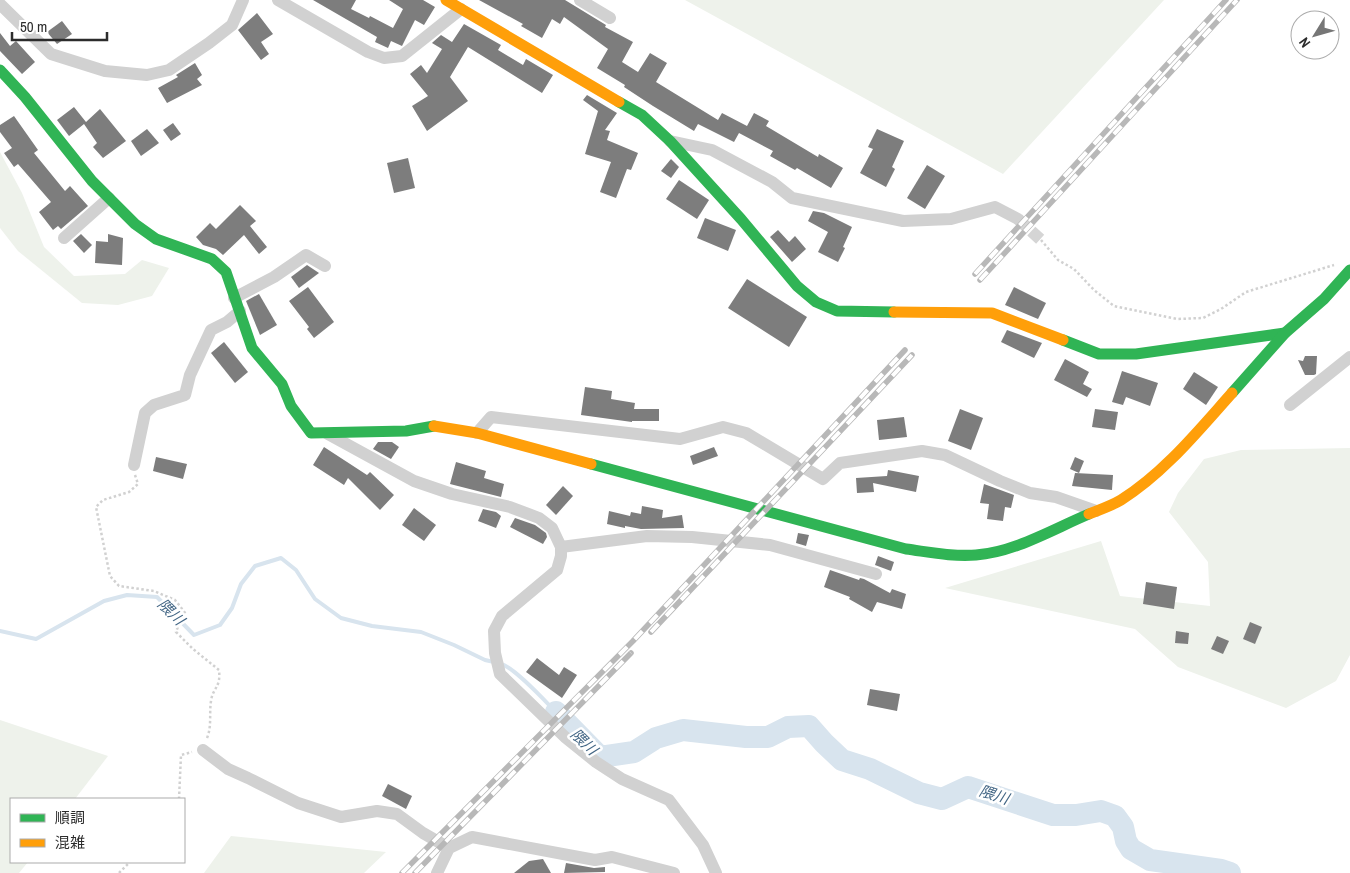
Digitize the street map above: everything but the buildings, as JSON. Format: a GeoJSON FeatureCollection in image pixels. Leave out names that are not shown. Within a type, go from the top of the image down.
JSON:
{"type":"FeatureCollection","features":[{"type":"Feature","properties":{"kind":"street"},"geometry":{"type":"LineString","coordinates":[[0,4],[51,54],[105,71],[147,76],[169,70],[232,25],[243,0]]}},
{"type":"Feature","properties":{"kind":"street"},"geometry":{"type":"LineString","coordinates":[[278,0],[368,52],[384,58],[402,56],[461,9]]}},
{"type":"Feature","properties":{"kind":"street"},"geometry":{"type":"LineString","coordinates":[[446,0],[642,115],[670,142],[741,219],[797,286],[816,302],[837,311],[992,313],[1099,354],[1136,354],[1285,333]]}},
{"type":"Feature","properties":{"kind":"street"},"geometry":{"type":"LineString","coordinates":[[580,0],[610,18]]}},
{"type":"Feature","properties":{"kind":"street"},"geometry":{"type":"LineString","coordinates":[[0,70],[25,97],[92,181],[135,224],[156,239],[212,259],[226,272],[252,348],[282,384],[291,406],[311,433],[406,431],[437,425],[477,433],[906,548],[942,554],[976,554],[1010,548],[1119,501],[1137,489],[1182,449],[1285,333],[1324,299],[1345,266]]}},
{"type":"Feature","properties":{"kind":"street"},"geometry":{"type":"LineString","coordinates":[[670,142],[712,150],[772,182],[792,198],[903,220],[951,219],[995,207],[1018,219]]}},
{"type":"Feature","properties":{"kind":"street"},"geometry":{"type":"LineString","coordinates":[[64,238],[109,198]]}},
{"type":"Feature","properties":{"kind":"street"},"geometry":{"type":"LineString","coordinates":[[234,298],[274,277],[306,255],[325,266]]}},
{"type":"Feature","properties":{"kind":"street"},"geometry":{"type":"LineString","coordinates":[[134,465],[145,413],[154,405],[185,395],[190,375],[211,330],[227,322],[240,311]]}},
{"type":"Feature","properties":{"kind":"street"},"geometry":{"type":"LineString","coordinates":[[1290,405],[1350,357]]}},
{"type":"Feature","properties":{"kind":"street"},"geometry":{"type":"LineString","coordinates":[[477,433],[490,417],[680,439],[723,427],[746,433],[823,479],[840,463],[922,451],[944,454],[1030,493],[1056,497],[1096,511]]}},
{"type":"Feature","properties":{"kind":"street"},"geometry":{"type":"LineString","coordinates":[[326,433],[414,481],[452,494],[510,507],[539,518],[552,528],[561,547],[561,556],[557,570],[502,616],[494,631],[495,653],[500,674],[566,737],[596,762],[622,779],[669,800],[702,845],[716,873]]}},
{"type":"Feature","properties":{"kind":"street"},"geometry":{"type":"LineString","coordinates":[[561,547],[646,536],[692,537],[770,545],[876,574]]}},
{"type":"Feature","properties":{"kind":"street"},"geometry":{"type":"LineString","coordinates":[[203,750],[228,769],[298,803],[341,818],[377,812],[397,814],[423,833],[449,848]]}},
{"type":"Feature","properties":{"kind":"street"},"geometry":{"type":"LineString","coordinates":[[437,873],[449,848],[472,837],[587,859],[595,860],[612,857],[639,868],[674,873]]}},
{"type":"Feature","properties":{"kind":"path"},"geometry":{"type":"LineString","coordinates":[[1041,240],[1058,260],[1074,269],[1094,290],[1114,306],[1177,320],[1203,318],[1221,309],[1246,292],[1345,266]]}},
{"type":"Feature","properties":{"kind":"path"},"geometry":{"type":"LineString","coordinates":[[134,465],[138,484],[129,492],[103,500],[96,507],[110,576],[119,586],[154,591],[175,600],[186,614],[182,616],[176,632],[219,670],[220,681],[211,699],[210,729],[203,750],[181,755],[179,798]]}},
{"type":"Feature","properties":{"kind":"path"},"geometry":{"type":"LineString","coordinates":[[120,873],[129,863]]}},
{"type":"Feature","properties":{"kind":"shaded area"},"geometry":{"type":"Polygon","coordinates":[[[685,0],[1164,0],[1003,174],[685,0]]]}},
{"type":"Feature","properties":{"kind":"shaded area"},"geometry":{"type":"Polygon","coordinates":[[[0,152],[22,193],[44,247],[74,276],[125,274],[142,260],[169,268],[152,296],[118,305],[82,303],[18,251],[0,228],[0,152]]]}},
{"type":"Feature","properties":{"kind":"shaded area"},"geometry":{"type":"Polygon","coordinates":[[[1350,448],[1350,655],[1336,681],[1286,708],[1178,667],[1135,629],[945,588],[1101,541],[1120,596],[1210,606],[1208,562],[1169,512],[1178,493],[1204,459],[1241,450],[1350,448]]]}},
{"type":"Feature","properties":{"kind":"shaded area"},"geometry":{"type":"Polygon","coordinates":[[[0,720],[108,756],[76,798],[10,798],[10,863],[27,863],[19,873],[0,873],[0,720]]]}},
{"type":"Feature","properties":{"kind":"shaded area"},"geometry":{"type":"Polygon","coordinates":[[[231,836],[386,852],[364,873],[204,873],[231,836]]]}},
{"type":"Feature","properties":{"kind":"waterway","name":"隈川"},"geometry":{"type":"LineString","coordinates":[[0,631],[36,639],[104,601],[127,595],[157,597],[194,635],[220,625],[232,608],[241,584],[255,566],[281,558],[296,570],[315,599],[341,618],[372,626],[421,632],[485,660],[494,662]]}},
{"type":"Feature","properties":{"kind":"waterway","name":"隈川"},"geometry":{"type":"LineString","coordinates":[[501,664],[514,671],[556,712]]}},
{"type":"Feature","properties":{"kind":"waterway","name":"隈川"},"geometry":{"type":"LineString","coordinates":[[556,712],[600,757],[634,752],[656,738],[683,730],[746,737],[768,737],[788,727],[809,726],[842,760],[870,769],[919,793],[942,799],[968,787],[1053,815],[1076,815],[1101,811],[1115,816],[1123,827],[1126,841],[1131,849],[1150,860],[1221,870],[1230,873]]}},
{"type":"Feature","properties":{"kind":"tunnel"},"geometry":{"type":"LineString","coordinates":[[1018,219],[1041,240]]}},
{"type":"Feature","properties":{"kind":"railway"},"geometry":{"type":"LineString","coordinates":[[975,274],[1226,0]]}},
{"type":"Feature","properties":{"kind":"railway"},"geometry":{"type":"LineString","coordinates":[[980,280],[1237,0]]}},
{"type":"Feature","properties":{"kind":"railway"},"geometry":{"type":"LineString","coordinates":[[402,873],[633,641],[905,350]]}},
{"type":"Feature","properties":{"kind":"railway"},"geometry":{"type":"LineString","coordinates":[[651,632],[912,355]]}},
{"type":"Feature","properties":{"kind":"railway"},"geometry":{"type":"LineString","coordinates":[[415,873],[631,653]]}},
{"type":"Feature","properties":{"kind":"traffic: fast"},"geometry":{"type":"LineString","coordinates":[[0,70],[25,97],[92,181],[135,224],[156,239],[212,259],[226,272],[252,348],[282,384],[291,406],[311,433],[406,431],[434,426]]}},
{"type":"Feature","properties":{"kind":"traffic: fast"},"geometry":{"type":"LineString","coordinates":[[619,102],[642,115],[670,141],[741,219],[797,286],[816,302],[837,311],[894,312]]}},
{"type":"Feature","properties":{"kind":"traffic: fast"},"geometry":{"type":"LineString","coordinates":[[1232,393],[1285,333],[1324,299],[1350,270]]}},
{"type":"Feature","properties":{"kind":"traffic: fast"},"geometry":{"type":"LineString","coordinates":[[1063,340],[1099,354],[1136,354],[1285,333]]}},
{"type":"Feature","properties":{"kind":"traffic: fast"},"geometry":{"type":"LineString","coordinates":[[591,464],[906,549],[950,555],[991,553],[1019,545],[1089,514]]}},
{"type":"Feature","properties":{"kind":"traffic: slow"},"geometry":{"type":"LineString","coordinates":[[446,0],[619,102]]}},
{"type":"Feature","properties":{"kind":"traffic: slow"},"geometry":{"type":"LineString","coordinates":[[894,312],[992,313],[1063,340]]}},
{"type":"Feature","properties":{"kind":"traffic: slow"},"geometry":{"type":"LineString","coordinates":[[1089,514],[1121,500],[1152,477],[1180,451],[1232,393]]}},
{"type":"Feature","properties":{"kind":"traffic: slow"},"geometry":{"type":"LineString","coordinates":[[434,426],[477,433],[591,464]]}}]}
